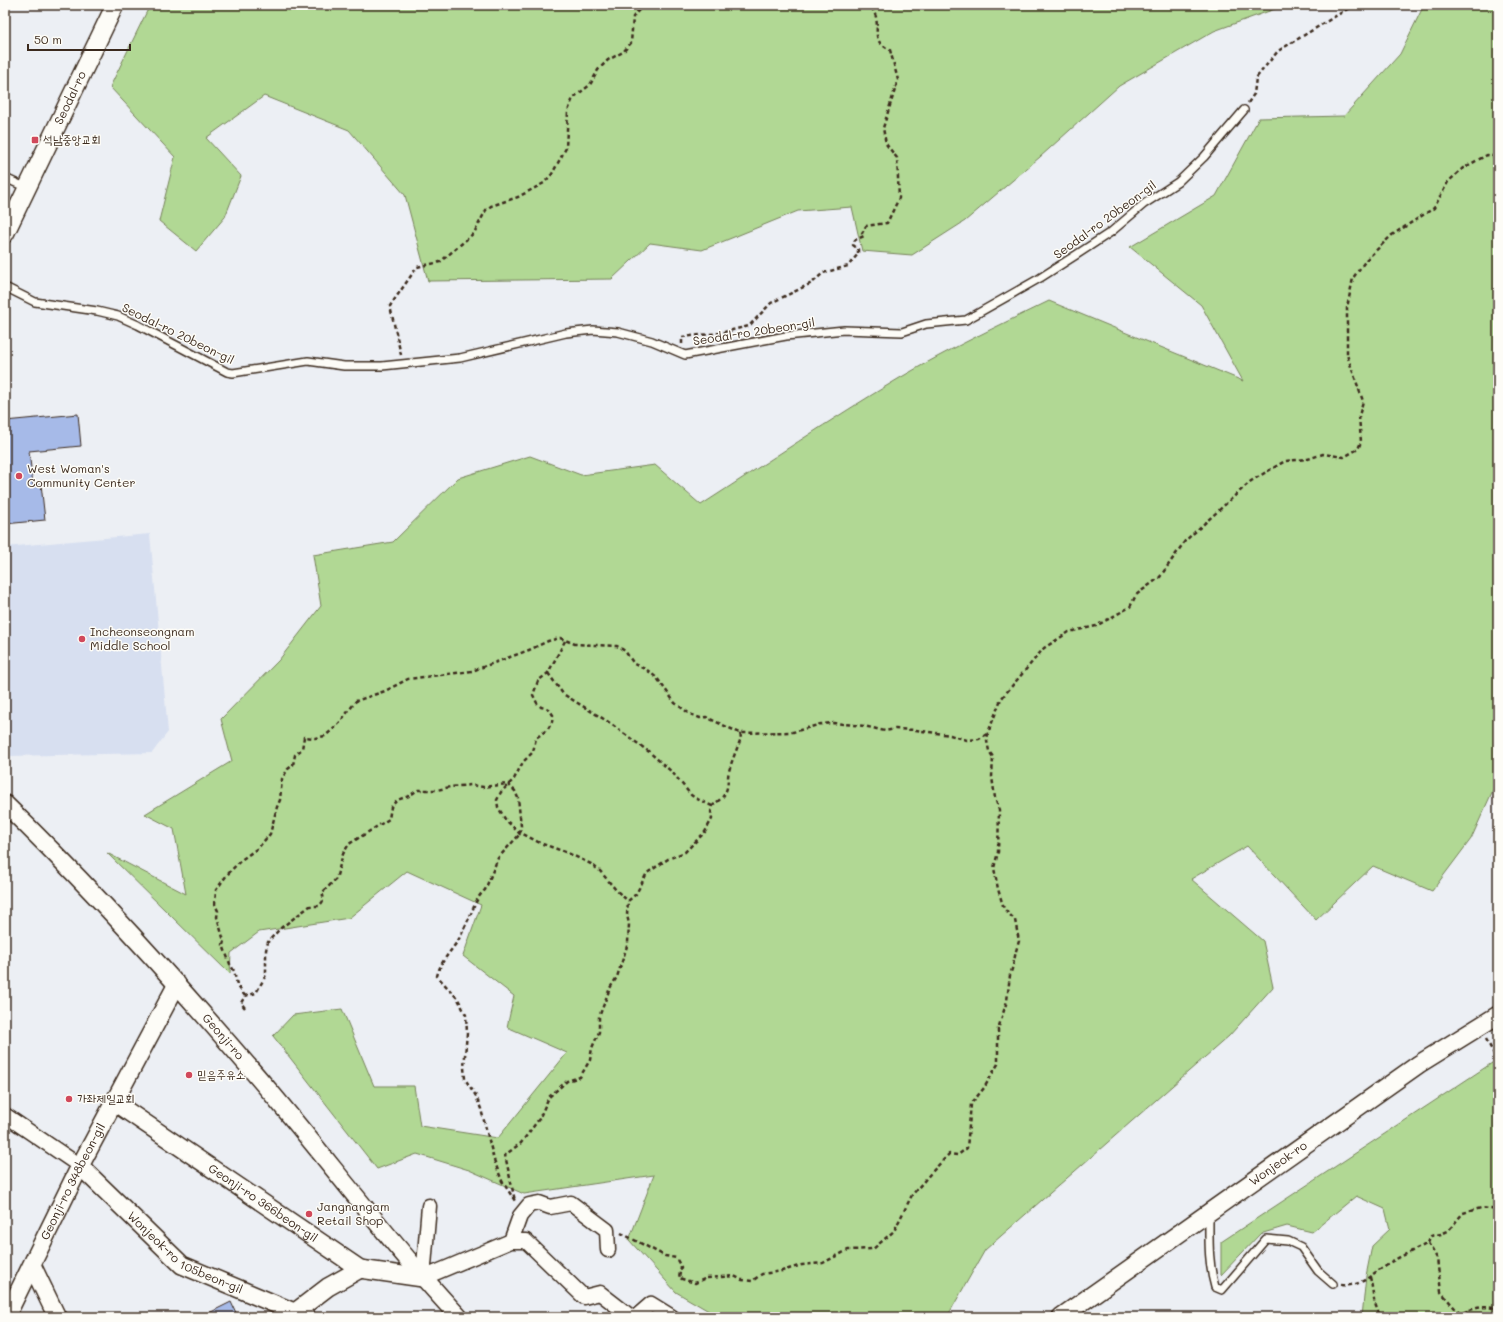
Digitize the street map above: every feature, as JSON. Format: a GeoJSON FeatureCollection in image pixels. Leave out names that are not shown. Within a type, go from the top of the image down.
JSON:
{"type":"FeatureCollection","features":[{"type":"Feature","properties":{"kind":"street","name":"Seodal-ro"},"geometry":{"type":"LineString","coordinates":[[5,234],[115,5]]}},
{"type":"Feature","properties":{"kind":"street","name":"Geonji-ro"},"geometry":{"type":"LineString","coordinates":[[5,804],[177,984],[273,1096],[423,1278],[459,1317]]}},
{"type":"Feature","properties":{"kind":"street","name":"Geonji-ro 348beon-gil"},"geometry":{"type":"LineString","coordinates":[[6,1317],[80,1166],[177,984]]}},
{"type":"Feature","properties":{"kind":"street","name":"Wonjeok-ro"},"geometry":{"type":"LineString","coordinates":[[1061,1317],[1419,1064],[1498,1015]]}},
{"type":"Feature","properties":{"kind":"street","name":"Geonji-ro 366beon-gil"},"geometry":{"type":"LineString","coordinates":[[114,1102],[360,1269],[423,1278]]}},
{"type":"Feature","properties":{"kind":"street"},"geometry":{"type":"LineString","coordinates":[[5,1115],[80,1166]]}},
{"type":"Feature","properties":{"kind":"street","name":"Wonjeok-ro 105beon-gil"},"geometry":{"type":"LineString","coordinates":[[80,1166],[182,1265],[300,1315]]}},
{"type":"Feature","properties":{"kind":"street"},"geometry":{"type":"LineString","coordinates":[[511,1242],[520,1216],[529,1205],[539,1203],[550,1207],[571,1203],[607,1230],[608,1250]]}},
{"type":"Feature","properties":{"kind":"street"},"geometry":{"type":"LineString","coordinates":[[429,1206],[423,1278],[511,1242],[526,1241],[584,1296],[600,1293],[631,1317]]}},
{"type":"Feature","properties":{"kind":"street"},"geometry":{"type":"LineString","coordinates":[[32,1265],[57,1317]]}},
{"type":"Feature","properties":{"kind":"street"},"geometry":{"type":"LineString","coordinates":[[300,1315],[328,1287],[360,1269]]}},
{"type":"Feature","properties":{"kind":"street"},"geometry":{"type":"LineString","coordinates":[[636,1317],[651,1304],[672,1317]]}},
{"type":"Feature","properties":{"kind":"lane","name":"Seodal-ro 20beon-gil"},"geometry":{"type":"LineString","coordinates":[[5,287],[35,302],[97,311],[118,316],[138,324],[227,372],[233,373],[308,361],[344,366],[382,366],[460,358],[566,333],[593,330],[618,332],[652,341],[685,355],[786,336],[844,330],[902,332],[926,324],[966,320],[1040,278],[1076,255],[1111,232],[1144,204],[1178,182],[1204,157],[1244,110]]}},
{"type":"Feature","properties":{"kind":"lane"},"geometry":{"type":"LineString","coordinates":[[5,178],[27,188]]}},
{"type":"Feature","properties":{"kind":"lane"},"geometry":{"type":"LineString","coordinates":[[1209,1212],[1210,1256],[1212,1276],[1215,1287],[1222,1290],[1266,1239],[1288,1241],[1301,1247],[1318,1271],[1333,1284]]}},
{"type":"Feature","properties":{"kind":"path"},"geometry":{"type":"LineString","coordinates":[[402,364],[399,342],[390,306],[417,267],[440,262],[474,233],[486,210],[491,206],[518,197],[544,184],[552,174],[566,148],[568,111],[573,98],[590,85],[598,70],[608,60],[623,52],[631,43],[633,17],[643,5]]}},
{"type":"Feature","properties":{"kind":"path"},"geometry":{"type":"LineString","coordinates":[[685,355],[682,348],[682,337],[720,333],[749,326],[771,304],[812,284],[823,273],[848,266],[858,254],[858,249],[853,245],[855,240],[864,236],[862,233],[866,226],[887,223],[899,198],[897,158],[886,144],[883,128],[898,80],[890,50],[882,46],[876,36],[876,18],[872,5]]}},
{"type":"Feature","properties":{"kind":"path"},"geometry":{"type":"LineString","coordinates":[[1244,110],[1254,94],[1256,78],[1278,51],[1349,8],[1351,5]]}},
{"type":"Feature","properties":{"kind":"path"},"geometry":{"type":"LineString","coordinates":[[619,1232],[665,1256],[676,1258],[681,1267],[679,1278],[695,1283],[706,1278],[734,1276],[742,1280],[752,1280],[762,1274],[782,1272],[802,1265],[823,1263],[848,1250],[872,1249],[894,1231],[912,1196],[930,1174],[949,1154],[958,1155],[967,1148],[971,1104],[984,1088],[998,1064],[998,1029],[1007,1001],[1010,975],[1019,941],[1015,920],[1004,909],[994,868],[998,852],[999,810],[995,798],[992,778],[993,757],[989,751],[987,741],[988,733],[1001,699],[1044,648],[1069,632],[1096,626],[1130,607],[1136,594],[1160,577],[1185,541],[1251,481],[1285,461],[1308,459],[1323,454],[1344,457],[1358,448],[1361,442],[1359,416],[1363,401],[1347,355],[1348,308],[1353,278],[1366,260],[1392,235],[1434,208],[1448,182],[1463,168],[1487,155],[1498,157]]}},
{"type":"Feature","properties":{"kind":"path"},"geometry":{"type":"LineString","coordinates":[[245,996],[237,984],[234,971],[223,945],[224,941],[217,918],[218,911],[215,904],[216,890],[241,860],[258,848],[270,834],[280,800],[282,779],[293,764],[295,756],[302,749],[304,737],[315,738],[325,736],[337,726],[356,702],[385,691],[408,679],[472,671],[529,650],[548,641],[560,638],[575,644],[617,646],[625,651],[634,664],[647,670],[657,678],[675,703],[690,714],[700,718],[706,717],[740,733],[793,732],[821,724],[834,723],[864,726],[885,731],[895,729],[923,731],[950,735],[967,740],[979,739],[988,733]]}},
{"type":"Feature","properties":{"kind":"path"},"geometry":{"type":"LineString","coordinates":[[565,641],[548,673],[538,681],[534,695],[537,703],[541,707],[549,709],[553,715],[552,722],[548,729],[536,738],[533,752],[523,762],[514,779],[501,792],[497,800],[498,807],[504,819],[520,834],[591,864],[600,871],[616,890],[628,901]]}},
{"type":"Feature","properties":{"kind":"path"},"geometry":{"type":"LineString","coordinates":[[548,673],[563,694],[607,721],[648,751],[672,772],[695,798],[712,806]]}},
{"type":"Feature","properties":{"kind":"path"},"geometry":{"type":"LineString","coordinates":[[508,784],[515,791],[518,798],[522,826],[520,834],[498,858],[485,890],[480,894],[472,907],[468,921],[457,942],[445,957],[439,968],[437,976],[458,999],[466,1015],[467,1033],[464,1067],[465,1079],[479,1102],[494,1160],[502,1182],[515,1201],[504,1155],[521,1143],[538,1119],[549,1097],[567,1080],[580,1077],[590,1060],[592,1048],[599,1032],[599,1017],[610,988],[617,977],[628,943],[628,901],[636,894],[647,873],[668,859],[685,852],[705,832],[712,819],[711,812],[714,802],[721,799],[728,787],[728,772],[741,738],[740,733]]}},
{"type":"Feature","properties":{"kind":"path"},"geometry":{"type":"LineString","coordinates":[[245,996],[256,993],[266,975],[266,950],[268,942],[274,935],[310,906],[319,906],[323,902],[324,897],[322,894],[336,879],[343,854],[349,844],[389,819],[391,807],[397,800],[409,796],[418,790],[438,790],[450,786],[472,785],[483,787],[508,784]]}},
{"type":"Feature","properties":{"kind":"path"},"geometry":{"type":"LineString","coordinates":[[245,996],[242,1003],[245,1008]]}},
{"type":"Feature","properties":{"kind":"path"},"geometry":{"type":"LineString","coordinates":[[1479,1026],[1494,1054],[1498,1111]]}},
{"type":"Feature","properties":{"kind":"path"},"geometry":{"type":"LineString","coordinates":[[1333,1284],[1352,1286],[1370,1277],[1383,1267],[1428,1243],[1432,1236],[1448,1231],[1463,1213],[1481,1208],[1498,1209]]}},
{"type":"Feature","properties":{"kind":"path"},"geometry":{"type":"LineString","coordinates":[[1428,1243],[1437,1258],[1441,1292],[1459,1316],[1473,1309],[1487,1306],[1498,1309]]}},
{"type":"Feature","properties":{"kind":"path"},"geometry":{"type":"LineString","coordinates":[[1370,1277],[1373,1300],[1381,1317]]}},
{"type":"Feature","properties":{"kind":"shaded area","name":"Incheonseongnam Middle School"},"geometry":{"type":"Polygon","coordinates":[[[150,534],[168,732],[152,753],[8,756],[5,753],[5,547],[150,534]]]}},
{"type":"Feature","properties":{"kind":"green space"},"geometry":{"type":"Polygon","coordinates":[[[150,5],[1286,5],[1214,31],[1119,86],[1040,157],[965,221],[912,255],[862,251],[852,207],[798,211],[702,250],[650,243],[612,279],[428,281],[405,195],[349,130],[264,96],[206,138],[241,176],[225,217],[196,251],[159,221],[175,157],[110,87],[150,5]]]}},
{"type":"Feature","properties":{"kind":"green space"},"geometry":{"type":"Polygon","coordinates":[[[1424,5],[1498,5],[1498,779],[1471,839],[1432,891],[1373,866],[1316,920],[1247,846],[1191,879],[1263,941],[1273,987],[1229,1036],[985,1250],[947,1317],[719,1317],[676,1292],[629,1240],[654,1175],[524,1194],[469,1170],[417,1154],[377,1169],[273,1036],[293,1015],[342,1009],[374,1086],[414,1086],[420,1126],[498,1138],[567,1053],[507,1027],[514,996],[463,956],[481,905],[407,871],[349,918],[259,932],[231,953],[230,974],[107,853],[186,894],[174,829],[145,814],[232,761],[221,719],[279,660],[321,606],[313,555],[393,542],[458,478],[530,456],[581,475],[655,465],[701,505],[823,425],[916,368],[1049,301],[1243,381],[1201,305],[1130,247],[1216,196],[1259,118],[1344,116],[1400,54],[1424,5]]]}},
{"type":"Feature","properties":{"kind":"green space"},"geometry":{"type":"Polygon","coordinates":[[[1498,1059],[1498,1317],[1362,1317],[1366,1276],[1372,1246],[1390,1229],[1385,1209],[1356,1196],[1312,1232],[1287,1226],[1260,1234],[1221,1275],[1221,1242],[1498,1059]]]}},
{"type":"Feature","properties":{"kind":"building","name":"West Woman's Community Center"},"geometry":{"type":"Polygon","coordinates":[[[78,414],[81,446],[29,451],[33,485],[41,484],[45,520],[5,524],[5,489],[7,488],[5,467],[5,421],[78,414]]]}},
{"type":"Feature","properties":{"kind":"building"},"geometry":{"type":"Polygon","coordinates":[[[231,1302],[238,1317],[201,1317],[231,1302]]]}},
{"type":"Feature","properties":{"kind":"place","name":"석남중앙교회"},"geometry":{"type":"Point","coordinates":[35,140]}},
{"type":"Feature","properties":{"kind":"place","name":"West Woman's Community Center"},"geometry":{"type":"Point","coordinates":[19,476]}},
{"type":"Feature","properties":{"kind":"place","name":"Incheonseongnam Middle School"},"geometry":{"type":"Point","coordinates":[82,639]}},
{"type":"Feature","properties":{"kind":"place","name":"믿음주유소"},"geometry":{"type":"Point","coordinates":[189,1075]}},
{"type":"Feature","properties":{"kind":"place","name":"가좌제일교회"},"geometry":{"type":"Point","coordinates":[69,1099]}},
{"type":"Feature","properties":{"kind":"place","name":"Jangnangam Retail Shop"},"geometry":{"type":"Point","coordinates":[309,1214]}}]}
